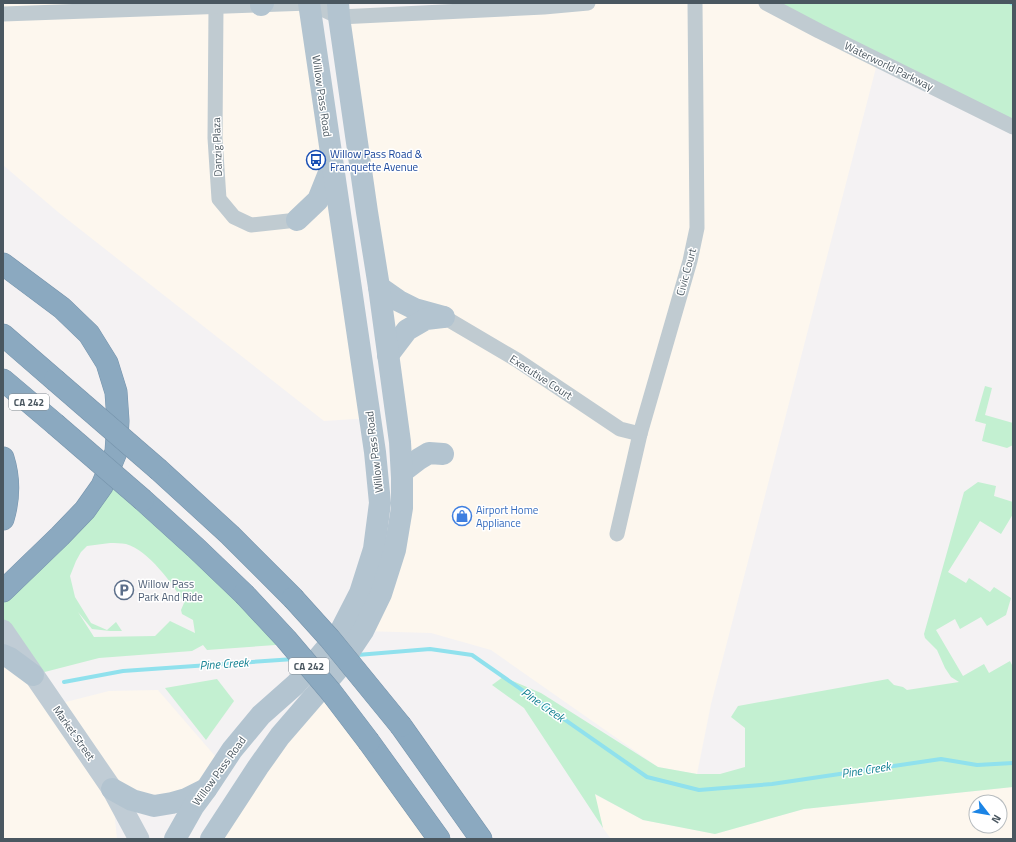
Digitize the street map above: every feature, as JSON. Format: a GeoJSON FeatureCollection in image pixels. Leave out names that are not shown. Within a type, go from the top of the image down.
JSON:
{"type":"FeatureCollection","features":[{"type":"Feature","properties":{"kind":"highway"},"geometry":{"type":"LineString","coordinates":[[3,264],[62,308],[89,334],[107,363],[116,392],[118,421],[116,452],[102,486],[85,510],[3,591]]}},
{"type":"Feature","properties":{"kind":"highway","name":"CA 242"},"geometry":{"type":"LineString","coordinates":[[3,335],[159,470],[230,535],[293,598],[330,639],[401,726],[481,839]]}},
{"type":"Feature","properties":{"kind":"highway","name":"CA 242"},"geometry":{"type":"LineString","coordinates":[[3,380],[143,500],[244,594],[286,639],[331,692],[439,839]]}},
{"type":"Feature","properties":{"kind":"highway"},"geometry":{"type":"LineString","coordinates":[[3,458],[6,466],[7,487],[4,513]]}},
{"type":"Feature","properties":{"kind":"main road","name":"Willow Pass Road"},"geometry":{"type":"LineString","coordinates":[[175,839],[193,807],[232,750],[257,720],[296,684],[340,632],[360,593],[374,549],[380,503],[375,452],[309,3]]}},
{"type":"Feature","properties":{"kind":"main road"},"geometry":{"type":"LineString","coordinates":[[211,839],[261,762],[280,736],[337,670],[363,632],[381,594],[395,550],[402,508],[400,442],[379,287],[338,10]]}},
{"type":"Feature","properties":{"kind":"main road"},"geometry":{"type":"LineString","coordinates":[[297,220],[318,200],[332,164]]}},
{"type":"Feature","properties":{"kind":"main road"},"geometry":{"type":"LineString","coordinates":[[379,287],[404,304],[415,309],[444,317]]}},
{"type":"Feature","properties":{"kind":"main road"},"geometry":{"type":"LineString","coordinates":[[388,355],[407,330],[426,319],[444,317]]}},
{"type":"Feature","properties":{"kind":"main road"},"geometry":{"type":"LineString","coordinates":[[402,472],[419,458],[429,454],[443,454]]}},
{"type":"Feature","properties":{"kind":"main road","name":"Market Street"},"geometry":{"type":"LineString","coordinates":[[3,630],[112,789],[139,839]]}},
{"type":"Feature","properties":{"kind":"main road"},"geometry":{"type":"LineString","coordinates":[[3,655],[10,658],[33,675]]}},
{"type":"Feature","properties":{"kind":"main road"},"geometry":{"type":"LineString","coordinates":[[112,789],[132,800],[154,806],[186,799],[207,788]]}},
{"type":"Feature","properties":{"kind":"street"},"geometry":{"type":"LineString","coordinates":[[5,10],[216,7],[309,3],[338,10],[536,7],[588,3]]}},
{"type":"Feature","properties":{"kind":"street","name":"Civic Court"},"geometry":{"type":"LineString","coordinates":[[617,534],[640,434],[690,261],[697,228],[695,3]]}},
{"type":"Feature","properties":{"kind":"street","name":"Waterworld Parkway"},"geometry":{"type":"LineString","coordinates":[[766,3],[1013,127]]}},
{"type":"Feature","properties":{"kind":"street","name":"Danzig Plaza"},"geometry":{"type":"LineString","coordinates":[[216,7],[215,138],[219,199],[234,217],[250,225],[297,220]]}},
{"type":"Feature","properties":{"kind":"street","name":"Executive Court"},"geometry":{"type":"LineString","coordinates":[[444,317],[517,360],[620,429],[640,434]]}},
{"type":"Feature","properties":{"kind":"shaded area"},"geometry":{"type":"Polygon","coordinates":[[[3,3],[309,3],[370,418],[324,421],[58,212],[3,165],[3,3]]]}},
{"type":"Feature","properties":{"kind":"shaded area"},"geometry":{"type":"Polygon","coordinates":[[[588,3],[766,3],[878,60],[711,704],[697,774],[658,767],[491,650],[431,633],[363,631],[402,508],[339,17],[588,3]]]}},
{"type":"Feature","properties":{"kind":"shaded area"},"geometry":{"type":"Polygon","coordinates":[[[3,663],[54,705],[109,691],[158,690],[222,764],[207,788],[159,800],[112,789],[117,839],[3,839],[3,663]]]}},
{"type":"Feature","properties":{"kind":"shaded area"},"geometry":{"type":"Polygon","coordinates":[[[325,684],[439,839],[211,839],[325,684]]]}},
{"type":"Feature","properties":{"kind":"shaded area"},"geometry":{"type":"Polygon","coordinates":[[[1013,787],[1013,839],[611,839],[603,828],[594,794],[643,820],[715,834],[804,809],[1013,787]]]}},
{"type":"Feature","properties":{"kind":"green space"},"geometry":{"type":"Polygon","coordinates":[[[766,3],[1013,3],[1013,127],[766,3]]]}},
{"type":"Feature","properties":{"kind":"green space"},"geometry":{"type":"Polygon","coordinates":[[[985,386],[992,388],[985,415],[1013,423],[1013,445],[1007,448],[982,441],[986,424],[975,421],[985,386]]]}},
{"type":"Feature","properties":{"kind":"green space"},"geometry":{"type":"Polygon","coordinates":[[[108,470],[290,644],[207,650],[203,645],[192,651],[99,658],[33,675],[3,630],[3,591],[108,470]],[[112,543],[87,546],[81,552],[70,576],[75,597],[91,623],[107,630],[116,622],[122,631],[110,631],[92,629],[78,612],[94,637],[155,636],[170,621],[195,633],[193,620],[182,614],[181,610],[184,603],[167,578],[151,560],[134,547],[126,544],[112,543]]]}},
{"type":"Feature","properties":{"kind":"green space"},"geometry":{"type":"Polygon","coordinates":[[[978,482],[996,486],[994,496],[1013,502],[1013,514],[1001,534],[980,521],[948,572],[966,583],[969,578],[990,592],[994,587],[1011,598],[1006,615],[987,626],[981,617],[960,629],[955,619],[936,630],[963,676],[984,664],[989,673],[1010,661],[1013,667],[1013,787],[804,809],[715,834],[643,820],[595,794],[603,828],[524,708],[492,685],[503,677],[541,693],[658,767],[697,774],[720,774],[745,767],[745,728],[731,717],[738,706],[888,679],[894,685],[903,687],[907,690],[959,682],[951,677],[937,650],[925,638],[924,634],[964,492],[978,482]]]}},
{"type":"Feature","properties":{"kind":"green space"},"geometry":{"type":"Polygon","coordinates":[[[217,679],[234,701],[206,740],[165,688],[217,679]]]}},
{"type":"Feature","properties":{"kind":"waterway","name":"Pine Creek"},"geometry":{"type":"LineString","coordinates":[[357,655],[430,649],[472,655],[647,777],[699,790],[772,784],[941,759],[977,765],[1013,763]]}},
{"type":"Feature","properties":{"kind":"waterway","name":"Pine Creek"},"geometry":{"type":"LineString","coordinates":[[64,682],[123,671],[294,659]]}},
{"type":"Feature","properties":{"kind":"place","name":"Willow Pass Road & Franquette Avenue"},"geometry":{"type":"Point","coordinates":[316,160]}},
{"type":"Feature","properties":{"kind":"place","name":"Airport Home Appliance"},"geometry":{"type":"Point","coordinates":[462,516]}},
{"type":"Feature","properties":{"kind":"place","name":"Willow Pass Park And Ride"},"geometry":{"type":"Point","coordinates":[124,590]}}]}
